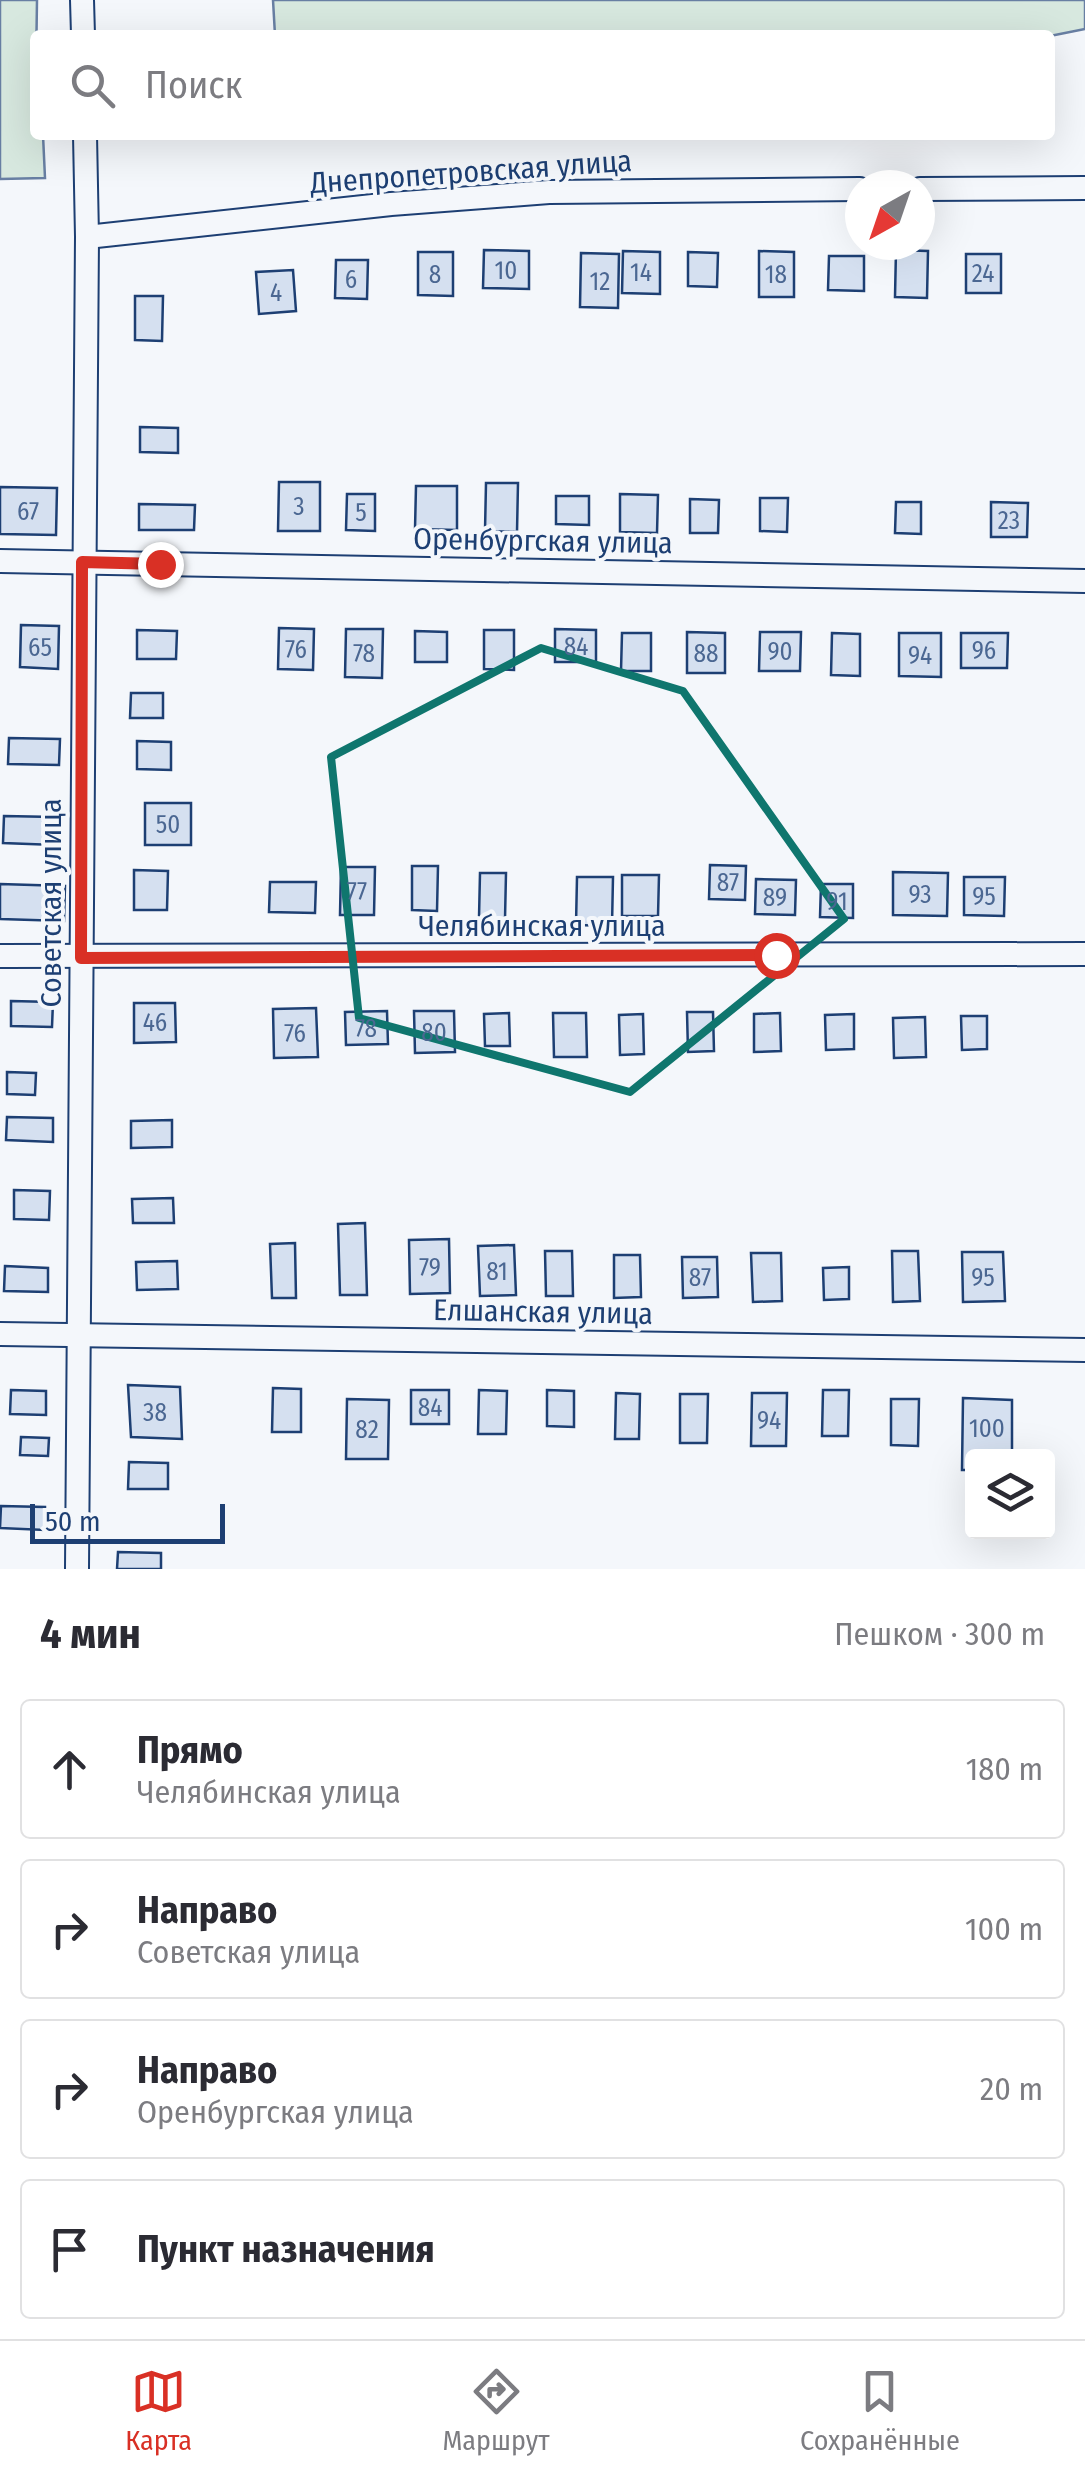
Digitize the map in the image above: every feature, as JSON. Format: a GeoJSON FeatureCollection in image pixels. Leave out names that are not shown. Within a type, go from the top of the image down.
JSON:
{"type":"FeatureCollection","features":[{"type":"Feature","properties":{"kind":"street"},"geometry":{"type":"LineString","coordinates":[[82,0],[83,30]]}},
{"type":"Feature","properties":{"kind":"street","name":"Советская улица"},"geometry":{"type":"LineString","coordinates":[[76,1569],[85,140]]}},
{"type":"Feature","properties":{"kind":"street"},"geometry":{"type":"LineString","coordinates":[[935,189],[1085,188]]}},
{"type":"Feature","properties":{"kind":"street","name":"Днепропетровская улица"},"geometry":{"type":"LineString","coordinates":[[87,236],[391,204],[550,192],[845,189]]}},
{"type":"Feature","properties":{"kind":"street","name":"Оренбургская улица"},"geometry":{"type":"LineString","coordinates":[[0,561],[1085,581]]}},
{"type":"Feature","properties":{"kind":"street","name":"Челябинская улица"},"geometry":{"type":"LineString","coordinates":[[0,956],[1085,954]]}},
{"type":"Feature","properties":{"kind":"street","name":"Елшанская улица"},"geometry":{"type":"LineString","coordinates":[[0,1334],[1085,1350]]}},
{"type":"Feature","properties":{"kind":"highlighted area"},"geometry":{"type":"Polygon","coordinates":[[[541,648],[683,691],[844,919],[630,1092],[359,1018],[331,757],[541,648]]]}},
{"type":"Feature","properties":{"kind":"shaded area"},"geometry":{"type":"Polygon","coordinates":[[[0,0],[37,0],[37,30],[30,30],[30,140],[43,140],[45,178],[0,179],[0,0]]]}},
{"type":"Feature","properties":{"kind":"shaded area"},"geometry":{"type":"Polygon","coordinates":[[[273,0],[1085,0],[1085,29],[1055,35],[1055,30],[275,30],[273,0]]]}},
{"type":"Feature","properties":{"kind":"building"},"geometry":{"type":"Polygon","coordinates":[[[484,250],[529,251],[529,289],[483,288],[484,250]]]}},
{"type":"Feature","properties":{"kind":"building"},"geometry":{"type":"Polygon","coordinates":[[[623,251],[660,252],[660,294],[622,293],[623,251]]]}},
{"type":"Feature","properties":{"kind":"building"},"geometry":{"type":"Polygon","coordinates":[[[759,251],[794,252],[794,297],[759,297],[759,251]]]}},
{"type":"Feature","properties":{"kind":"building"},"geometry":{"type":"Polygon","coordinates":[[[418,252],[453,252],[453,296],[418,295],[418,252]]]}},
{"type":"Feature","properties":{"kind":"building"},"geometry":{"type":"Polygon","coordinates":[[[688,252],[718,253],[717,287],[688,286],[688,252]]]}},
{"type":"Feature","properties":{"kind":"building"},"geometry":{"type":"Polygon","coordinates":[[[581,253],[619,254],[618,308],[580,307],[581,253]]]}},
{"type":"Feature","properties":{"kind":"building"},"geometry":{"type":"Polygon","coordinates":[[[966,254],[1001,254],[1001,293],[966,293],[966,254]]]}},
{"type":"Feature","properties":{"kind":"building"},"geometry":{"type":"Polygon","coordinates":[[[829,256],[864,260],[864,291],[828,290],[829,256]]]}},
{"type":"Feature","properties":{"kind":"building"},"geometry":{"type":"Polygon","coordinates":[[[336,260],[368,260],[367,299],[335,298],[336,260]]]}},
{"type":"Feature","properties":{"kind":"building"},"geometry":{"type":"Polygon","coordinates":[[[896,260],[928,260],[927,298],[895,297],[896,260]]]}},
{"type":"Feature","properties":{"kind":"building"},"geometry":{"type":"Polygon","coordinates":[[[293,270],[296,311],[259,314],[256,272],[293,270]]]}},
{"type":"Feature","properties":{"kind":"building"},"geometry":{"type":"Polygon","coordinates":[[[135,296],[163,296],[162,341],[135,340],[135,296]]]}},
{"type":"Feature","properties":{"kind":"building"},"geometry":{"type":"Polygon","coordinates":[[[140,427],[178,428],[178,453],[140,452],[140,427]]]}},
{"type":"Feature","properties":{"kind":"building"},"geometry":{"type":"Polygon","coordinates":[[[279,482],[320,482],[320,531],[278,531],[279,482]]]}},
{"type":"Feature","properties":{"kind":"building"},"geometry":{"type":"Polygon","coordinates":[[[486,483],[518,483],[517,532],[485,531],[486,483]]]}},
{"type":"Feature","properties":{"kind":"building"},"geometry":{"type":"Polygon","coordinates":[[[416,486],[457,486],[457,530],[415,529],[416,486]]]}},
{"type":"Feature","properties":{"kind":"building"},"geometry":{"type":"Polygon","coordinates":[[[0,487],[57,488],[56,535],[0,534],[0,487]]]}},
{"type":"Feature","properties":{"kind":"building"},"geometry":{"type":"Polygon","coordinates":[[[347,494],[375,494],[375,531],[346,530],[347,494]]]}},
{"type":"Feature","properties":{"kind":"building"},"geometry":{"type":"Polygon","coordinates":[[[620,494],[658,495],[657,533],[620,532],[620,494]]]}},
{"type":"Feature","properties":{"kind":"building"},"geometry":{"type":"Polygon","coordinates":[[[556,496],[589,496],[589,525],[556,524],[556,496]]]}},
{"type":"Feature","properties":{"kind":"building"},"geometry":{"type":"Polygon","coordinates":[[[760,498],[788,498],[787,532],[760,531],[760,498]]]}},
{"type":"Feature","properties":{"kind":"building"},"geometry":{"type":"Polygon","coordinates":[[[690,499],[719,500],[718,533],[690,533],[690,499]]]}},
{"type":"Feature","properties":{"kind":"building"},"geometry":{"type":"Polygon","coordinates":[[[896,502],[921,502],[921,534],[895,533],[896,502]]]}},
{"type":"Feature","properties":{"kind":"building"},"geometry":{"type":"Polygon","coordinates":[[[991,502],[1028,503],[1027,537],[991,537],[991,502]]]}},
{"type":"Feature","properties":{"kind":"building"},"geometry":{"type":"Polygon","coordinates":[[[139,504],[195,505],[194,530],[139,530],[139,504]]]}},
{"type":"Feature","properties":{"kind":"building"},"geometry":{"type":"Polygon","coordinates":[[[21,625],[59,626],[58,669],[20,667],[21,625]]]}},
{"type":"Feature","properties":{"kind":"building"},"geometry":{"type":"Polygon","coordinates":[[[279,628],[314,629],[313,670],[278,669],[279,628]]]}},
{"type":"Feature","properties":{"kind":"building"},"geometry":{"type":"Polygon","coordinates":[[[346,629],[383,629],[382,678],[345,677],[346,629]]]}},
{"type":"Feature","properties":{"kind":"building"},"geometry":{"type":"Polygon","coordinates":[[[555,629],[596,630],[596,662],[555,662],[555,629]]]}},
{"type":"Feature","properties":{"kind":"building"},"geometry":{"type":"Polygon","coordinates":[[[137,630],[177,631],[176,659],[137,659],[137,630]]]}},
{"type":"Feature","properties":{"kind":"building"},"geometry":{"type":"Polygon","coordinates":[[[484,630],[514,630],[514,670],[484,669],[484,630]]]}},
{"type":"Feature","properties":{"kind":"building"},"geometry":{"type":"Polygon","coordinates":[[[415,631],[447,632],[447,662],[415,662],[415,631]]]}},
{"type":"Feature","properties":{"kind":"building"},"geometry":{"type":"Polygon","coordinates":[[[687,632],[725,633],[725,673],[687,673],[687,632]]]}},
{"type":"Feature","properties":{"kind":"building"},"geometry":{"type":"Polygon","coordinates":[[[760,632],[801,632],[800,671],[759,671],[760,632]]]}},
{"type":"Feature","properties":{"kind":"building"},"geometry":{"type":"Polygon","coordinates":[[[622,633],[651,633],[651,671],[621,671],[622,633]]]}},
{"type":"Feature","properties":{"kind":"building"},"geometry":{"type":"Polygon","coordinates":[[[832,633],[860,634],[860,676],[831,675],[832,633]]]}},
{"type":"Feature","properties":{"kind":"building"},"geometry":{"type":"Polygon","coordinates":[[[899,633],[941,633],[941,677],[899,676],[899,633]]]}},
{"type":"Feature","properties":{"kind":"building"},"geometry":{"type":"Polygon","coordinates":[[[961,633],[1008,633],[1007,668],[961,668],[961,633]]]}},
{"type":"Feature","properties":{"kind":"building"},"geometry":{"type":"Polygon","coordinates":[[[131,693],[163,693],[163,718],[130,718],[131,693]]]}},
{"type":"Feature","properties":{"kind":"building"},"geometry":{"type":"Polygon","coordinates":[[[9,738],[60,739],[59,765],[8,764],[9,738]]]}},
{"type":"Feature","properties":{"kind":"building"},"geometry":{"type":"Polygon","coordinates":[[[137,741],[171,742],[171,770],[137,769],[137,741]]]}},
{"type":"Feature","properties":{"kind":"building"},"geometry":{"type":"Polygon","coordinates":[[[145,803],[191,803],[191,845],[145,845],[145,803]]]}},
{"type":"Feature","properties":{"kind":"building"},"geometry":{"type":"Polygon","coordinates":[[[4,816],[55,817],[55,845],[3,843],[4,816]]]}},
{"type":"Feature","properties":{"kind":"building"},"geometry":{"type":"Polygon","coordinates":[[[710,865],[746,866],[745,900],[709,899],[710,865]]]}},
{"type":"Feature","properties":{"kind":"building"},"geometry":{"type":"Polygon","coordinates":[[[412,866],[438,866],[437,911],[412,910],[412,866]]]}},
{"type":"Feature","properties":{"kind":"building"},"geometry":{"type":"Polygon","coordinates":[[[341,867],[375,867],[374,915],[340,915],[341,867]]]}},
{"type":"Feature","properties":{"kind":"building"},"geometry":{"type":"Polygon","coordinates":[[[134,870],[168,871],[167,910],[134,910],[134,870]]]}},
{"type":"Feature","properties":{"kind":"building"},"geometry":{"type":"Polygon","coordinates":[[[893,872],[948,873],[947,916],[893,915],[893,872]]]}},
{"type":"Feature","properties":{"kind":"building"},"geometry":{"type":"Polygon","coordinates":[[[480,873],[506,873],[505,919],[479,918],[480,873]]]}},
{"type":"Feature","properties":{"kind":"building"},"geometry":{"type":"Polygon","coordinates":[[[622,875],[659,875],[658,916],[622,916],[622,875]]]}},
{"type":"Feature","properties":{"kind":"building"},"geometry":{"type":"Polygon","coordinates":[[[577,877],[613,877],[612,926],[576,925],[577,877]]]}},
{"type":"Feature","properties":{"kind":"building"},"geometry":{"type":"Polygon","coordinates":[[[964,877],[1005,877],[1004,916],[964,915],[964,877]]]}},
{"type":"Feature","properties":{"kind":"building"},"geometry":{"type":"Polygon","coordinates":[[[756,879],[796,880],[795,915],[755,914],[756,879]]]}},
{"type":"Feature","properties":{"kind":"building"},"geometry":{"type":"Polygon","coordinates":[[[270,882],[316,882],[315,913],[269,912],[270,882]]]}},
{"type":"Feature","properties":{"kind":"building"},"geometry":{"type":"Polygon","coordinates":[[[0,884],[65,886],[64,921],[0,919],[0,884]]]}},
{"type":"Feature","properties":{"kind":"building"},"geometry":{"type":"Polygon","coordinates":[[[821,884],[853,884],[853,918],[820,917],[821,884]]]}},
{"type":"Feature","properties":{"kind":"building"},"geometry":{"type":"Polygon","coordinates":[[[11,1001],[53,1002],[52,1027],[11,1026],[11,1001]]]}},
{"type":"Feature","properties":{"kind":"building"},"geometry":{"type":"Polygon","coordinates":[[[134,1003],[175,1003],[176,1042],[134,1043],[134,1003]]]}},
{"type":"Feature","properties":{"kind":"building"},"geometry":{"type":"Polygon","coordinates":[[[316,1008],[318,1057],[274,1058],[273,1009],[316,1008]]]}},
{"type":"Feature","properties":{"kind":"building"},"geometry":{"type":"Polygon","coordinates":[[[387,1011],[388,1044],[346,1045],[345,1012],[387,1011]]]}},
{"type":"Feature","properties":{"kind":"building"},"geometry":{"type":"Polygon","coordinates":[[[414,1011],[454,1011],[455,1052],[415,1053],[414,1011]]]}},
{"type":"Feature","properties":{"kind":"building"},"geometry":{"type":"Polygon","coordinates":[[[687,1012],[713,1012],[714,1051],[688,1052],[687,1012]]]}},
{"type":"Feature","properties":{"kind":"building"},"geometry":{"type":"Polygon","coordinates":[[[509,1013],[510,1046],[485,1046],[484,1014],[509,1013]]]}},
{"type":"Feature","properties":{"kind":"building"},"geometry":{"type":"Polygon","coordinates":[[[553,1013],[586,1013],[587,1057],[554,1057],[553,1013]]]}},
{"type":"Feature","properties":{"kind":"building"},"geometry":{"type":"Polygon","coordinates":[[[780,1013],[781,1051],[754,1052],[754,1014],[780,1013]]]}},
{"type":"Feature","properties":{"kind":"building"},"geometry":{"type":"Polygon","coordinates":[[[643,1014],[644,1054],[620,1055],[619,1015],[643,1014]]]}},
{"type":"Feature","properties":{"kind":"building"},"geometry":{"type":"Polygon","coordinates":[[[854,1014],[854,1049],[826,1050],[825,1015],[854,1014]]]}},
{"type":"Feature","properties":{"kind":"building"},"geometry":{"type":"Polygon","coordinates":[[[961,1016],[987,1016],[987,1049],[962,1050],[961,1016]]]}},
{"type":"Feature","properties":{"kind":"building"},"geometry":{"type":"Polygon","coordinates":[[[925,1017],[926,1057],[894,1058],[893,1018],[925,1017]]]}},
{"type":"Feature","properties":{"kind":"building"},"geometry":{"type":"Polygon","coordinates":[[[7,1072],[36,1073],[35,1095],[7,1094],[7,1072]]]}},
{"type":"Feature","properties":{"kind":"building"},"geometry":{"type":"Polygon","coordinates":[[[7,1117],[53,1118],[53,1142],[6,1140],[7,1117]]]}},
{"type":"Feature","properties":{"kind":"building"},"geometry":{"type":"Polygon","coordinates":[[[172,1120],[172,1147],[131,1148],[131,1121],[172,1120]]]}},
{"type":"Feature","properties":{"kind":"building"},"geometry":{"type":"Polygon","coordinates":[[[14,1190],[50,1191],[49,1220],[14,1219],[14,1190]]]}},
{"type":"Feature","properties":{"kind":"building"},"geometry":{"type":"Polygon","coordinates":[[[173,1198],[174,1223],[133,1223],[132,1199],[173,1198]]]}},
{"type":"Feature","properties":{"kind":"building"},"geometry":{"type":"Polygon","coordinates":[[[365,1223],[367,1295],[340,1295],[338,1224],[365,1223]]]}},
{"type":"Feature","properties":{"kind":"building"},"geometry":{"type":"Polygon","coordinates":[[[449,1239],[450,1293],[410,1294],[409,1240],[449,1239]]]}},
{"type":"Feature","properties":{"kind":"building"},"geometry":{"type":"Polygon","coordinates":[[[295,1243],[296,1298],[272,1298],[270,1244],[295,1243]]]}},
{"type":"Feature","properties":{"kind":"building"},"geometry":{"type":"Polygon","coordinates":[[[514,1245],[516,1295],[480,1296],[478,1246],[514,1245]]]}},
{"type":"Feature","properties":{"kind":"building"},"geometry":{"type":"Polygon","coordinates":[[[545,1251],[572,1251],[573,1296],[546,1296],[545,1251]]]}},
{"type":"Feature","properties":{"kind":"building"},"geometry":{"type":"Polygon","coordinates":[[[892,1251],[918,1251],[920,1301],[893,1302],[892,1251]]]}},
{"type":"Feature","properties":{"kind":"building"},"geometry":{"type":"Polygon","coordinates":[[[962,1252],[1003,1252],[1005,1301],[963,1302],[962,1252]]]}},
{"type":"Feature","properties":{"kind":"building"},"geometry":{"type":"Polygon","coordinates":[[[751,1253],[781,1253],[782,1301],[753,1302],[751,1253]]]}},
{"type":"Feature","properties":{"kind":"building"},"geometry":{"type":"Polygon","coordinates":[[[614,1255],[640,1255],[641,1297],[614,1298],[614,1255]]]}},
{"type":"Feature","properties":{"kind":"building"},"geometry":{"type":"Polygon","coordinates":[[[682,1257],[717,1257],[718,1297],[683,1298],[682,1257]]]}},
{"type":"Feature","properties":{"kind":"building"},"geometry":{"type":"Polygon","coordinates":[[[177,1261],[178,1289],[137,1290],[136,1262],[177,1261]]]}},
{"type":"Feature","properties":{"kind":"building"},"geometry":{"type":"Polygon","coordinates":[[[5,1266],[48,1268],[48,1292],[4,1291],[5,1266]]]}},
{"type":"Feature","properties":{"kind":"building"},"geometry":{"type":"Polygon","coordinates":[[[849,1267],[849,1299],[824,1300],[823,1268],[849,1267]]]}},
{"type":"Feature","properties":{"kind":"building"},"geometry":{"type":"Polygon","coordinates":[[[128,1385],[180,1387],[182,1439],[131,1437],[128,1385]]]}},
{"type":"Feature","properties":{"kind":"building"},"geometry":{"type":"Polygon","coordinates":[[[273,1388],[301,1389],[301,1432],[272,1432],[273,1388]]]}},
{"type":"Feature","properties":{"kind":"building"},"geometry":{"type":"Polygon","coordinates":[[[11,1390],[46,1391],[46,1415],[10,1414],[11,1390]]]}},
{"type":"Feature","properties":{"kind":"building"},"geometry":{"type":"Polygon","coordinates":[[[411,1390],[449,1390],[449,1424],[411,1424],[411,1390]]]}},
{"type":"Feature","properties":{"kind":"building"},"geometry":{"type":"Polygon","coordinates":[[[479,1390],[507,1391],[506,1434],[478,1434],[479,1390]]]}},
{"type":"Feature","properties":{"kind":"building"},"geometry":{"type":"Polygon","coordinates":[[[547,1390],[574,1391],[574,1427],[547,1426],[547,1390]]]}},
{"type":"Feature","properties":{"kind":"building"},"geometry":{"type":"Polygon","coordinates":[[[823,1390],[849,1390],[848,1436],[822,1436],[823,1390]]]}},
{"type":"Feature","properties":{"kind":"building"},"geometry":{"type":"Polygon","coordinates":[[[616,1393],[640,1394],[639,1439],[615,1439],[616,1393]]]}},
{"type":"Feature","properties":{"kind":"building"},"geometry":{"type":"Polygon","coordinates":[[[752,1393],[787,1393],[786,1446],[751,1446],[752,1393]]]}},
{"type":"Feature","properties":{"kind":"building"},"geometry":{"type":"Polygon","coordinates":[[[680,1394],[708,1394],[707,1443],[680,1443],[680,1394]]]}},
{"type":"Feature","properties":{"kind":"building"},"geometry":{"type":"Polygon","coordinates":[[[963,1398],[1012,1400],[1012,1449],[965,1449],[962,1470],[963,1398]]]}},
{"type":"Feature","properties":{"kind":"building"},"geometry":{"type":"Polygon","coordinates":[[[347,1399],[389,1400],[388,1459],[346,1459],[347,1399]]]}},
{"type":"Feature","properties":{"kind":"building"},"geometry":{"type":"Polygon","coordinates":[[[891,1399],[919,1399],[918,1446],[891,1445],[891,1399]]]}},
{"type":"Feature","properties":{"kind":"building"},"geometry":{"type":"Polygon","coordinates":[[[21,1437],[49,1438],[48,1456],[20,1455],[21,1437]]]}},
{"type":"Feature","properties":{"kind":"building"},"geometry":{"type":"Polygon","coordinates":[[[129,1462],[168,1463],[168,1489],[128,1489],[129,1462]]]}},
{"type":"Feature","properties":{"kind":"building"},"geometry":{"type":"Polygon","coordinates":[[[1,1506],[45,1507],[45,1530],[0,1528],[1,1506]]]}},
{"type":"Feature","properties":{"kind":"building"},"geometry":{"type":"Polygon","coordinates":[[[118,1552],[161,1553],[161,1569],[117,1569],[118,1552]]]}},
{"type":"Feature","properties":{"kind":"route"},"geometry":{"type":"LineString","coordinates":[[160,564],[82,562],[81,958],[776,955]]}}]}
